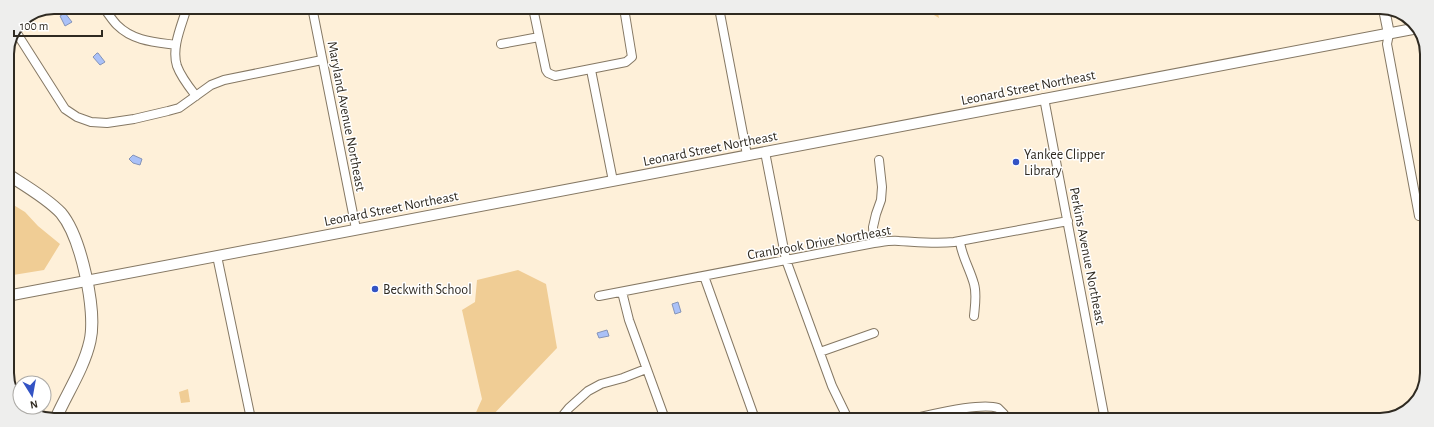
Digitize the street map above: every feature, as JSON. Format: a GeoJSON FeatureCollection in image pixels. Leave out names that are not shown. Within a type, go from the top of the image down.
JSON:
{"type":"FeatureCollection","features":[{"type":"Feature","properties":{"kind":"highway"},"geometry":{"type":"LineString","coordinates":[[14,179],[45,200],[65,218],[74,237],[87,281],[92,322],[90,341],[86,356],[58,413]]}},
{"type":"Feature","properties":{"kind":"main road"},"geometry":{"type":"LineString","coordinates":[[1385,14],[1389,34]]}},
{"type":"Feature","properties":{"kind":"main road","name":"Leonard Street Northeast"},"geometry":{"type":"LineString","coordinates":[[14,295],[1411,29]]}},
{"type":"Feature","properties":{"kind":"street"},"geometry":{"type":"LineString","coordinates":[[108,14],[116,24],[130,36],[148,41],[176,45]]}},
{"type":"Feature","properties":{"kind":"street"},"geometry":{"type":"LineString","coordinates":[[185,14],[176,45],[175,56],[177,67],[196,96]]}},
{"type":"Feature","properties":{"kind":"street","name":"Maryland Avenue Northeast"},"geometry":{"type":"LineString","coordinates":[[313,14],[356,229]]}},
{"type":"Feature","properties":{"kind":"street"},"geometry":{"type":"LineString","coordinates":[[534,14],[548,73],[555,76],[626,62],[632,57],[625,14]]}},
{"type":"Feature","properties":{"kind":"street"},"geometry":{"type":"LineString","coordinates":[[719,14],[747,155]]}},
{"type":"Feature","properties":{"kind":"street"},"geometry":{"type":"LineString","coordinates":[[1389,34],[1387,44],[1419,216]]}},
{"type":"Feature","properties":{"kind":"street"},"geometry":{"type":"LineString","coordinates":[[19,36],[65,108],[77,117],[91,122],[107,123],[168,112],[178,108],[211,85],[224,80],[322,60]]}},
{"type":"Feature","properties":{"kind":"street"},"geometry":{"type":"LineString","coordinates":[[501,44],[539,37]]}},
{"type":"Feature","properties":{"kind":"street"},"geometry":{"type":"LineString","coordinates":[[591,70],[614,181]]}},
{"type":"Feature","properties":{"kind":"street","name":"Perkins Avenue Northeast"},"geometry":{"type":"LineString","coordinates":[[1044,98],[1105,413]]}},
{"type":"Feature","properties":{"kind":"street"},"geometry":{"type":"LineString","coordinates":[[765,152],[786,260],[836,396],[845,413]]}},
{"type":"Feature","properties":{"kind":"street"},"geometry":{"type":"LineString","coordinates":[[874,243],[873,228],[881,200],[882,187],[879,160]]}},
{"type":"Feature","properties":{"kind":"street","name":"Cranbrook Drive Northeast"},"geometry":{"type":"LineString","coordinates":[[599,296],[874,243],[899,241],[940,244],[960,242],[1068,221]]}},
{"type":"Feature","properties":{"kind":"street"},"geometry":{"type":"LineString","coordinates":[[960,242],[963,255],[975,285],[976,295],[974,316]]}},
{"type":"Feature","properties":{"kind":"street"},"geometry":{"type":"LineString","coordinates":[[217,256],[250,413]]}},
{"type":"Feature","properties":{"kind":"street"},"geometry":{"type":"LineString","coordinates":[[704,276],[753,413]]}},
{"type":"Feature","properties":{"kind":"street"},"geometry":{"type":"LineString","coordinates":[[622,292],[629,320],[663,413]]}},
{"type":"Feature","properties":{"kind":"street"},"geometry":{"type":"LineString","coordinates":[[820,352],[874,333]]}},
{"type":"Feature","properties":{"kind":"street"},"geometry":{"type":"LineString","coordinates":[[565,413],[588,391],[601,384],[623,378],[646,369]]}},
{"type":"Feature","properties":{"kind":"street"},"geometry":{"type":"LineString","coordinates":[[942,413],[983,406],[998,408],[1003,413]]}},
{"type":"Feature","properties":{"kind":"shaded area"},"geometry":{"type":"Polygon","coordinates":[[[932,14],[938,14],[939,18],[932,14]]]}},
{"type":"Feature","properties":{"kind":"shaded area"},"geometry":{"type":"Polygon","coordinates":[[[14,205],[25,212],[38,226],[60,244],[44,270],[14,275],[14,205]]]}},
{"type":"Feature","properties":{"kind":"shaded area"},"geometry":{"type":"Polygon","coordinates":[[[518,270],[546,284],[557,348],[495,413],[476,413],[482,399],[462,310],[475,302],[477,280],[518,270]]]}},
{"type":"Feature","properties":{"kind":"shaded area"},"geometry":{"type":"Polygon","coordinates":[[[188,389],[190,402],[181,403],[179,392],[188,389]]]}},
{"type":"Feature","properties":{"kind":"water"},"geometry":{"type":"Polygon","coordinates":[[[66,14],[72,22],[65,26],[60,16],[66,14]]]}},
{"type":"Feature","properties":{"kind":"water"},"geometry":{"type":"Polygon","coordinates":[[[97,53],[105,62],[100,65],[93,57],[97,53]]]}},
{"type":"Feature","properties":{"kind":"water"},"geometry":{"type":"Polygon","coordinates":[[[133,155],[142,159],[140,165],[133,163],[129,159],[133,155]]]}},
{"type":"Feature","properties":{"kind":"water"},"geometry":{"type":"Polygon","coordinates":[[[678,302],[681,312],[675,314],[672,304],[678,302]]]}},
{"type":"Feature","properties":{"kind":"water"},"geometry":{"type":"Polygon","coordinates":[[[607,330],[609,336],[599,338],[597,333],[607,330]]]}},
{"type":"Feature","properties":{"kind":"place","name":"Yankee Clipper Library"},"geometry":{"type":"Point","coordinates":[1016,162]}},
{"type":"Feature","properties":{"kind":"place","name":"Beckwith School"},"geometry":{"type":"Point","coordinates":[375,289]}}]}
